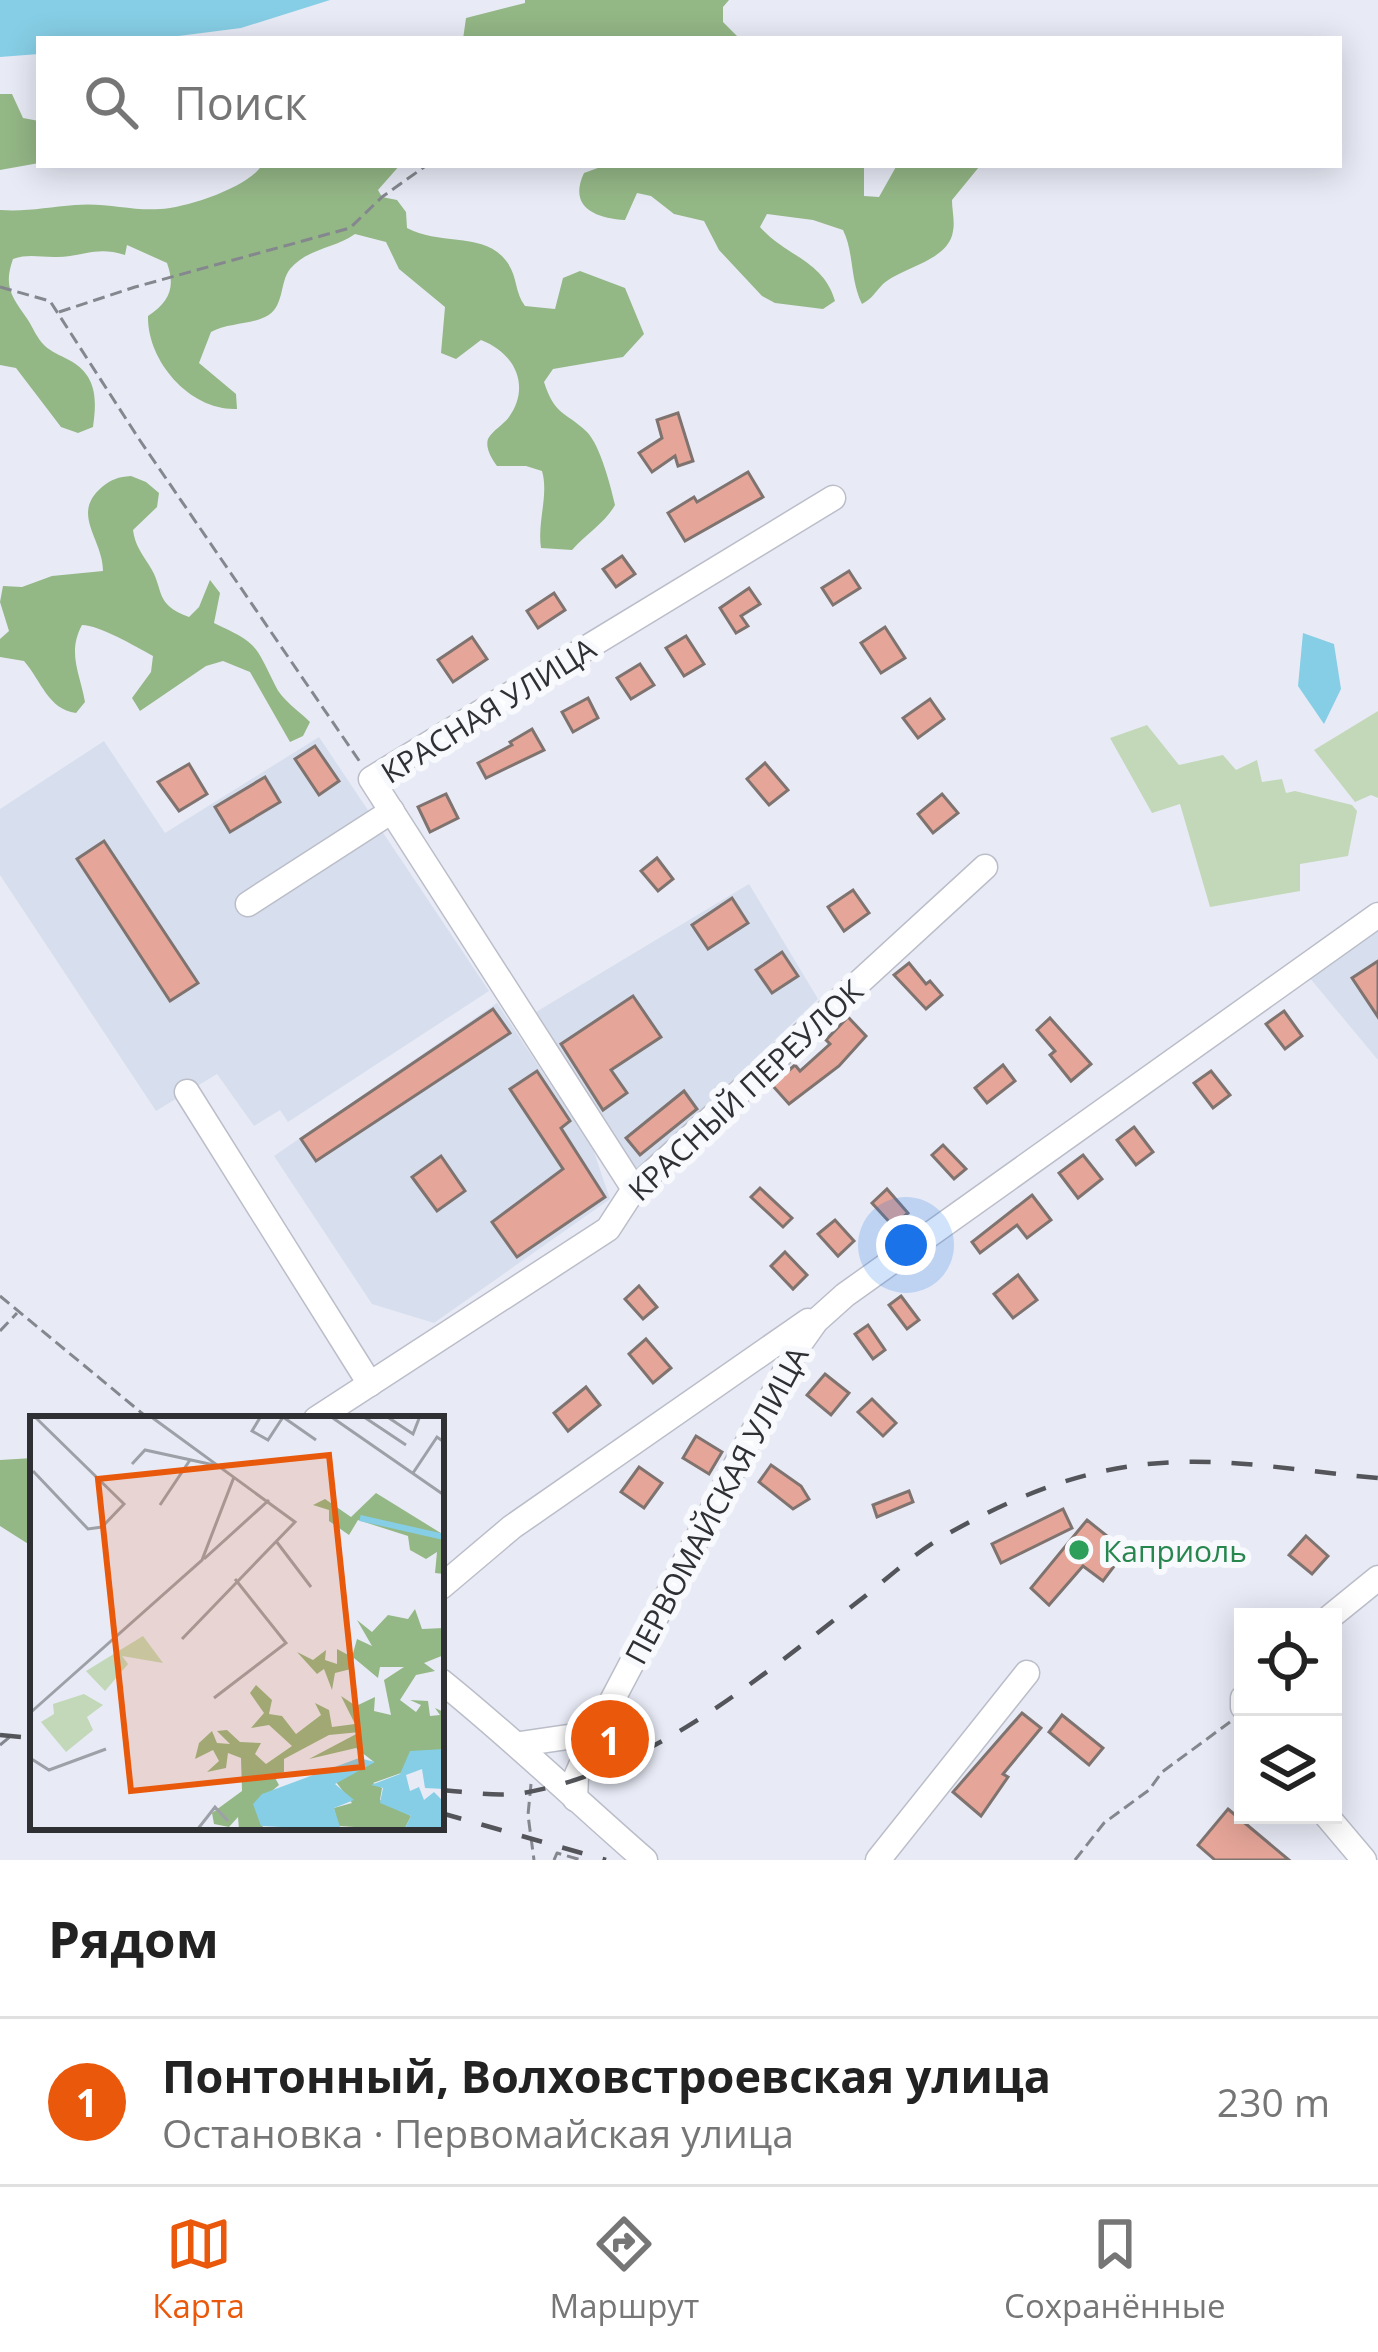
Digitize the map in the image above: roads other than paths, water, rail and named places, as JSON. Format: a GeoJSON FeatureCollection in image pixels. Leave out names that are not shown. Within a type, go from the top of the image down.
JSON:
{"type":"FeatureCollection","features":[{"type":"Feature","properties":{"kind":"street","name":"КРАСНАЯ УЛИЦА"},"geometry":{"type":"LineString","coordinates":[[634,1189],[370,779],[833,498]]}},
{"type":"Feature","properties":{"kind":"street"},"geometry":{"type":"LineString","coordinates":[[248,904],[392,812]]}},
{"type":"Feature","properties":{"kind":"street","name":"КРАСНЫЙ ПЕРЕУЛОК"},"geometry":{"type":"LineString","coordinates":[[321,1416],[608,1229],[634,1189],[985,867]]}},
{"type":"Feature","properties":{"kind":"street","name":"ПЕРВОМАЙСКАЯ УЛИЦА"},"geometry":{"type":"LineString","coordinates":[[575,1799],[576,1777],[595,1733],[799,1345],[816,1321],[845,1295],[1378,915]]}},
{"type":"Feature","properties":{"kind":"street"},"geometry":{"type":"LineString","coordinates":[[187,1092],[370,1384]]}},
{"type":"Feature","properties":{"kind":"street"},"geometry":{"type":"LineString","coordinates":[[444,1584],[512,1526],[845,1295]]}},
{"type":"Feature","properties":{"kind":"street"},"geometry":{"type":"LineString","coordinates":[[1341,1608],[1378,1578]]}},
{"type":"Feature","properties":{"kind":"street"},"geometry":{"type":"LineString","coordinates":[[878,1860],[1027,1673]]}},
{"type":"Feature","properties":{"kind":"street"},"geometry":{"type":"LineString","coordinates":[[444,1683],[520,1744],[645,1859]]}},
{"type":"Feature","properties":{"kind":"street"},"geometry":{"type":"LineString","coordinates":[[520,1744],[595,1733]]}},
{"type":"Feature","properties":{"kind":"street"},"geometry":{"type":"LineString","coordinates":[[1334,1824],[1364,1860]]}},
{"type":"Feature","properties":{"kind":"water"},"geometry":{"type":"Polygon","coordinates":[[[0,0],[330,0],[241,28],[178,36],[36,36],[36,54],[0,57],[0,0]]]}},
{"type":"Feature","properties":{"kind":"water"},"geometry":{"type":"Polygon","coordinates":[[[1303,633],[1334,644],[1341,689],[1324,724],[1298,686],[1303,633]]]}},
{"type":"Feature","properties":{"kind":"railway"},"geometry":{"type":"LineString","coordinates":[[444,1790],[523,1793],[570,1782],[660,1743],[743,1689],[939,1539],[1063,1482],[1145,1464],[1183,1462],[1378,1478]]}},
{"type":"Feature","properties":{"kind":"railway"},"geometry":{"type":"LineString","coordinates":[[0,1735],[30,1738]]}},
{"type":"Feature","properties":{"kind":"railway"},"geometry":{"type":"LineString","coordinates":[[444,1814],[606,1860]]}},
{"type":"Feature","properties":{"kind":"place","name":"Каприоль"},"geometry":{"type":"Point","coordinates":[1079,1550]}},
{"type":"Feature","properties":{"kind":"place","name":"Понтонный, Волховстроевская улица"},"geometry":{"type":"Point","coordinates":[610,1739]}}]}
